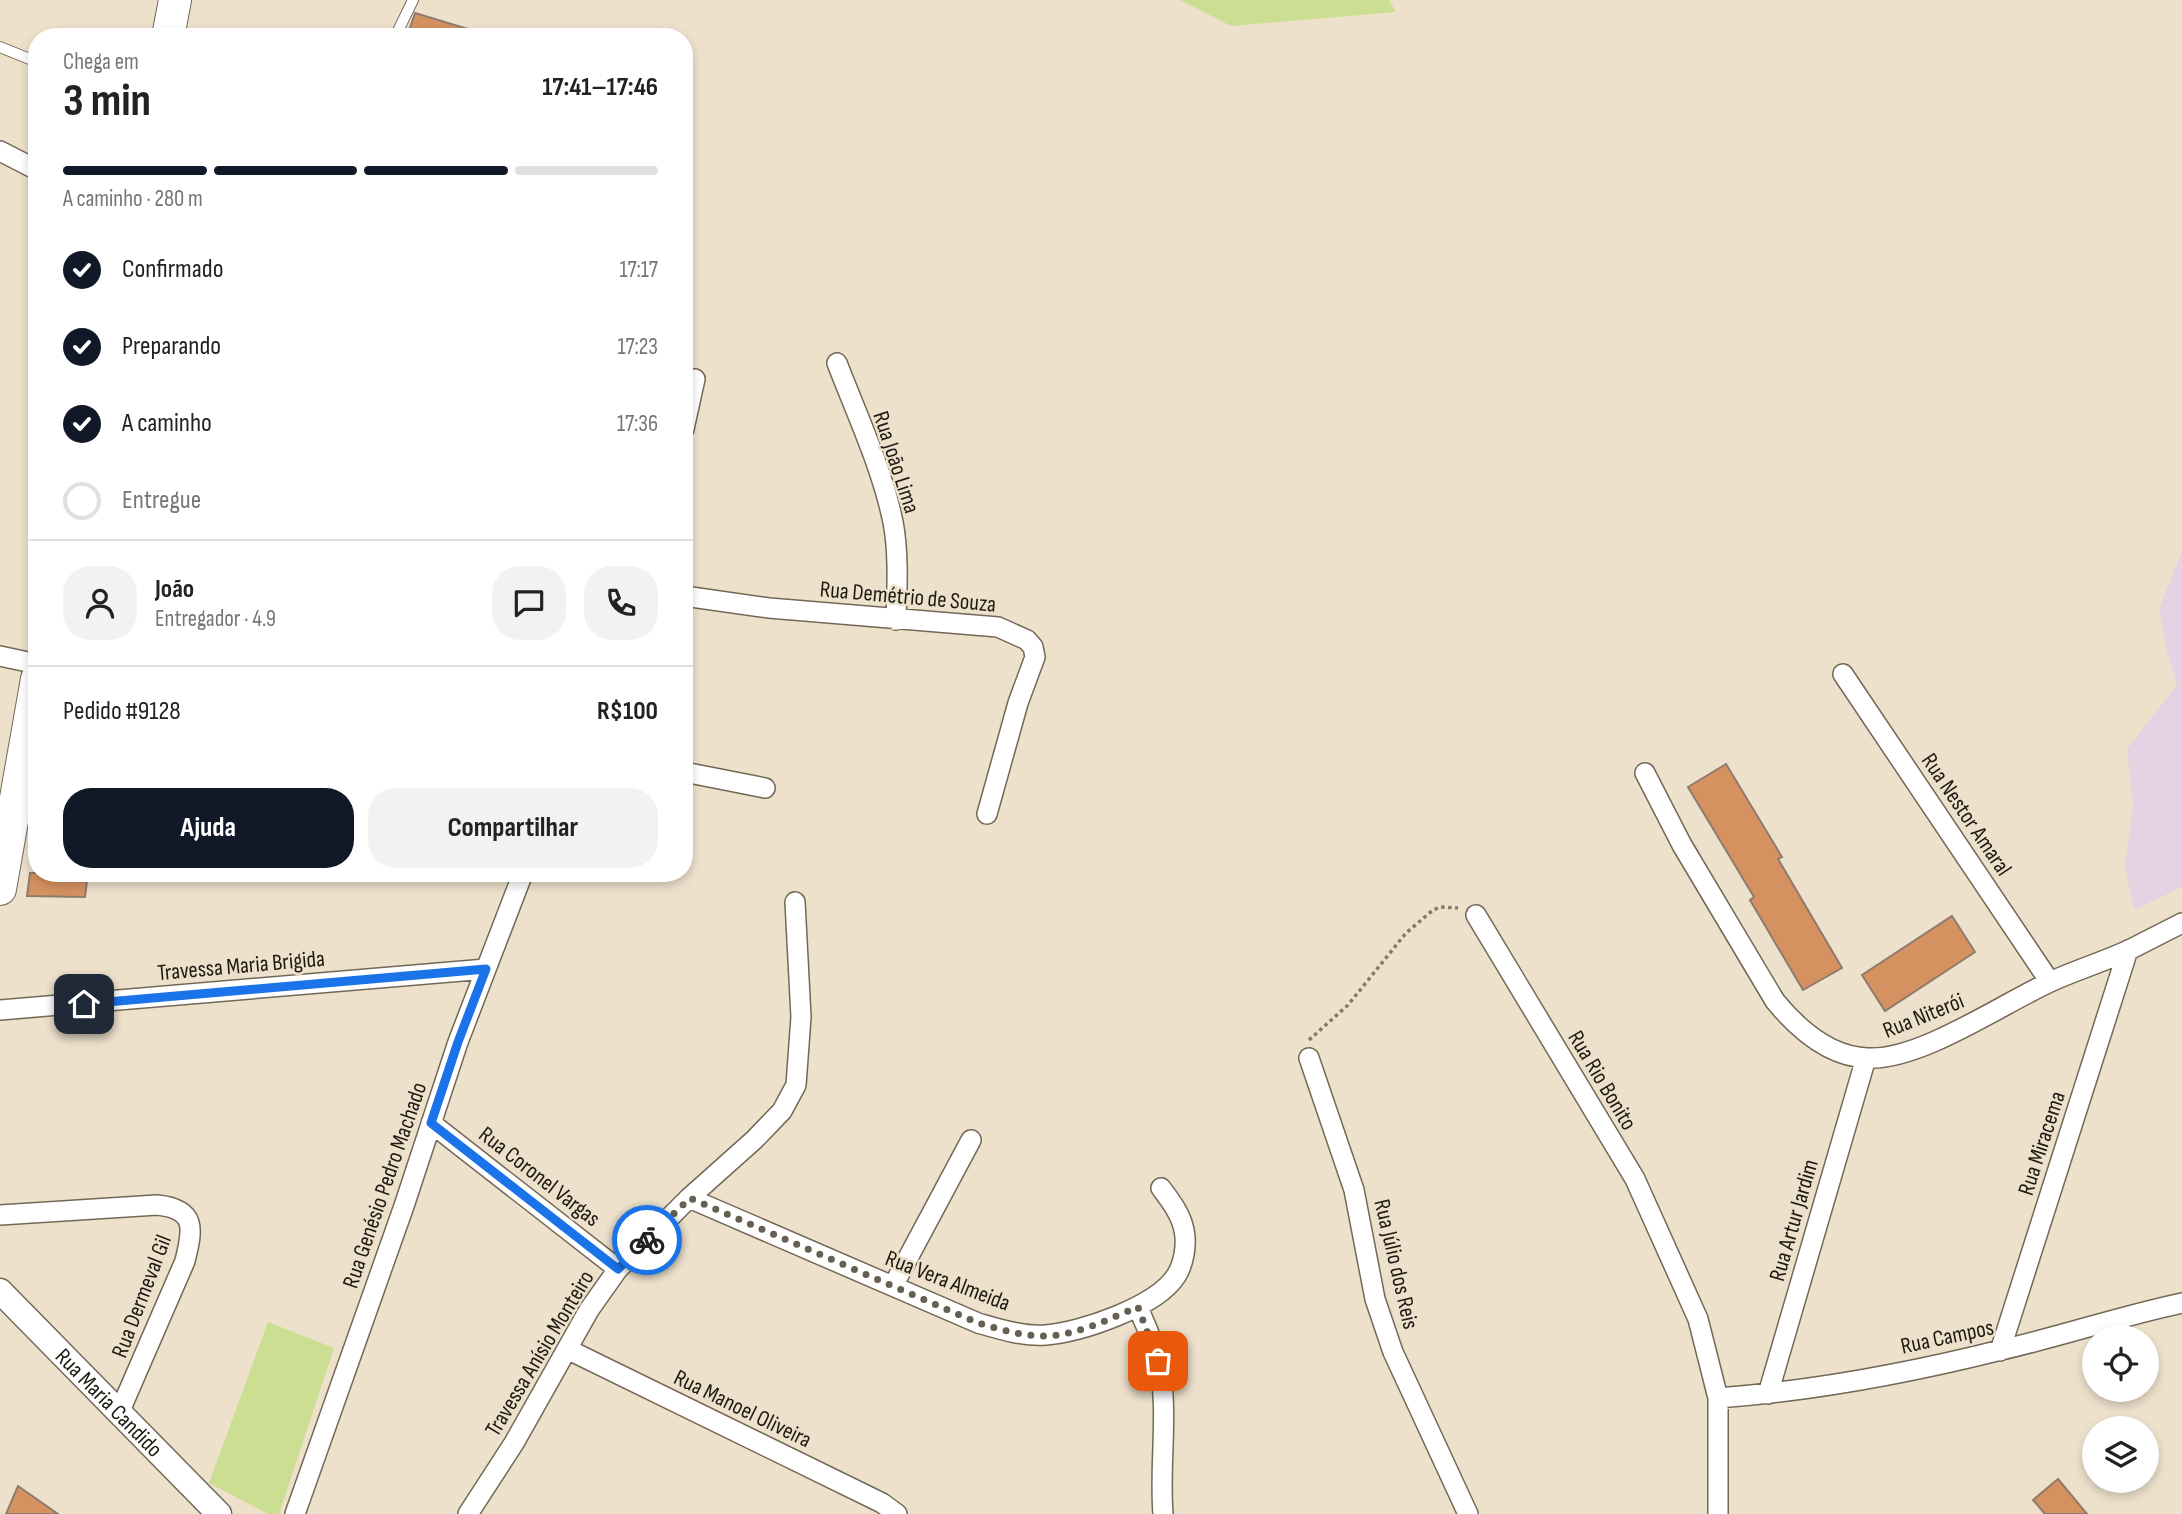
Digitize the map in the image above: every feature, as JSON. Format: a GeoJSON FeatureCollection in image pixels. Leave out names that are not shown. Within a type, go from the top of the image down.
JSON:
{"type":"FeatureCollection","features":[{"type":"Feature","properties":{"kind":"main road"},"geometry":{"type":"LineString","coordinates":[[169,28],[175,0]]}},
{"type":"Feature","properties":{"kind":"main road"},"geometry":{"type":"LineString","coordinates":[[0,889],[25,810],[28,777]]}},
{"type":"Feature","properties":{"kind":"street"},"geometry":{"type":"LineString","coordinates":[[0,151],[28,165]]}},
{"type":"Feature","properties":{"kind":"street","name":"Rua João Lima"},"geometry":{"type":"LineString","coordinates":[[837,363],[879,473],[893,523],[897,582],[896,620]]}},
{"type":"Feature","properties":{"kind":"street"},"geometry":{"type":"LineString","coordinates":[[693,388],[695,379]]}},
{"type":"Feature","properties":{"kind":"street","name":"Rua Demétrio de Souza"},"geometry":{"type":"LineString","coordinates":[[693,597],[769,608],[998,627],[1027,640],[1035,657],[1018,703],[987,814]]}},
{"type":"Feature","properties":{"kind":"street"},"geometry":{"type":"LineString","coordinates":[[0,656],[28,662]]}},
{"type":"Feature","properties":{"kind":"street","name":"Rua Nestor Amaral"},"geometry":{"type":"LineString","coordinates":[[1843,674],[2050,982]]}},
{"type":"Feature","properties":{"kind":"street","name":"Rua Niterói"},"geometry":{"type":"LineString","coordinates":[[1645,773],[1682,845],[1774,1001],[1793,1023],[1818,1042],[1843,1052],[1866,1058],[1891,1058],[1930,1043],[2050,982],[2129,950],[2182,923]]}},
{"type":"Feature","properties":{"kind":"street"},"geometry":{"type":"LineString","coordinates":[[693,774],[765,788]]}},
{"type":"Feature","properties":{"kind":"street","name":"Rua Genésio Pedro Machado"},"geometry":{"type":"LineString","coordinates":[[295,1514],[404,1206],[458,1042],[520,882]]}},
{"type":"Feature","properties":{"kind":"street","name":"Travessa Anísio Monteiro"},"geometry":{"type":"LineString","coordinates":[[468,1514],[514,1443],[589,1310],[618,1269],[754,1140],[782,1111],[796,1086],[802,1017],[795,902]]}},
{"type":"Feature","properties":{"kind":"street","name":"Rua Rio Bonito"},"geometry":{"type":"LineString","coordinates":[[1476,915],[1634,1180],[1698,1319],[1718,1398],[1718,1514]]}},
{"type":"Feature","properties":{"kind":"street","name":"Rua Miracema"},"geometry":{"type":"LineString","coordinates":[[2000,1351],[2129,950]]}},
{"type":"Feature","properties":{"kind":"street","name":"Travessa Maria Brigida"},"geometry":{"type":"LineString","coordinates":[[0,1010],[486,969]]}},
{"type":"Feature","properties":{"kind":"street","name":"Rua Júlio dos Reis"},"geometry":{"type":"LineString","coordinates":[[1310,1058],[1354,1190],[1375,1299],[1393,1352],[1468,1514]]}},
{"type":"Feature","properties":{"kind":"street","name":"Rua Artur Jardim"},"geometry":{"type":"LineString","coordinates":[[1768,1394],[1866,1058]]}},
{"type":"Feature","properties":{"kind":"street","name":"Rua Coronel Vargas"},"geometry":{"type":"LineString","coordinates":[[431,1123],[618,1269]]}},
{"type":"Feature","properties":{"kind":"street"},"geometry":{"type":"LineString","coordinates":[[893,1286],[971,1140]]}},
{"type":"Feature","properties":{"kind":"street","name":"Rua Vera Almeida"},"geometry":{"type":"LineString","coordinates":[[690,1198],[978,1323],[1044,1336],[1101,1322],[1138,1307],[1176,1278],[1184,1258],[1185,1230],[1175,1207],[1161,1188]]}},
{"type":"Feature","properties":{"kind":"street","name":"Rua Dermeval Gil"},"geometry":{"type":"LineString","coordinates":[[0,1214],[157,1205],[174,1207],[187,1217],[191,1235],[185,1261],[119,1413]]}},
{"type":"Feature","properties":{"kind":"street","name":"Rua Maria Candido"},"geometry":{"type":"LineString","coordinates":[[0,1291],[219,1514]]}},
{"type":"Feature","properties":{"kind":"street","name":"Rua Campos"},"geometry":{"type":"LineString","coordinates":[[1718,1398],[1768,1394],[1839,1383],[2000,1351],[2182,1303]]}},
{"type":"Feature","properties":{"kind":"street"},"geometry":{"type":"LineString","coordinates":[[1138,1307],[1158,1361],[1164,1412],[1161,1486],[1163,1514]]}},
{"type":"Feature","properties":{"kind":"street","name":"Rua Manoel Oliveira"},"geometry":{"type":"LineString","coordinates":[[567,1349],[882,1503],[897,1514]]}},
{"type":"Feature","properties":{"kind":"lane"},"geometry":{"type":"LineString","coordinates":[[400,28],[413,0]]}},
{"type":"Feature","properties":{"kind":"lane"},"geometry":{"type":"LineString","coordinates":[[0,47],[28,58]]}},
{"type":"Feature","properties":{"kind":"path"},"geometry":{"type":"LineString","coordinates":[[1310,1058],[1306,1045],[1312,1036],[1348,1004],[1406,933],[1441,906],[1456,907],[1476,915]]}},
{"type":"Feature","properties":{"kind":"shaded area"},"geometry":{"type":"Polygon","coordinates":[[[2182,551],[2182,887],[2134,910],[2125,867],[2133,805],[2127,749],[2177,685],[2167,652],[2159,609],[2182,551]]]}},
{"type":"Feature","properties":{"kind":"green space"},"geometry":{"type":"Polygon","coordinates":[[[1180,0],[1389,0],[1396,12],[1231,26],[1180,0]]]}},
{"type":"Feature","properties":{"kind":"green space"},"geometry":{"type":"Polygon","coordinates":[[[268,1322],[334,1348],[279,1514],[268,1514],[209,1483],[268,1322]]]}},
{"type":"Feature","properties":{"kind":"building"},"geometry":{"type":"Polygon","coordinates":[[[415,13],[464,28],[410,28],[415,13]]]}},
{"type":"Feature","properties":{"kind":"building"},"geometry":{"type":"Polygon","coordinates":[[[1726,764],[1782,857],[1778,859],[1842,968],[1803,990],[1750,900],[1754,897],[1688,787],[1726,764]]]}},
{"type":"Feature","properties":{"kind":"building"},"geometry":{"type":"Polygon","coordinates":[[[29,882],[87,882],[85,897],[27,896],[29,882]]]}},
{"type":"Feature","properties":{"kind":"building"},"geometry":{"type":"Polygon","coordinates":[[[1952,916],[1975,952],[1885,1011],[1862,975],[1952,916]]]}},
{"type":"Feature","properties":{"kind":"building"},"geometry":{"type":"Polygon","coordinates":[[[2058,1479],[2087,1514],[2045,1514],[2033,1500],[2058,1479]]]}},
{"type":"Feature","properties":{"kind":"building"},"geometry":{"type":"Polygon","coordinates":[[[18,1486],[58,1514],[6,1514],[18,1486]]]}},
{"type":"Feature","properties":{"kind":"way so far"},"geometry":{"type":"LineString","coordinates":[[647,1240],[690,1198],[978,1323],[1009,1331],[1044,1336],[1101,1322],[1138,1307],[1158,1361]]}},
{"type":"Feature","properties":{"kind":"route"},"geometry":{"type":"LineString","coordinates":[[84,1004],[486,969],[431,1123],[618,1269],[647,1240]]}}]}
